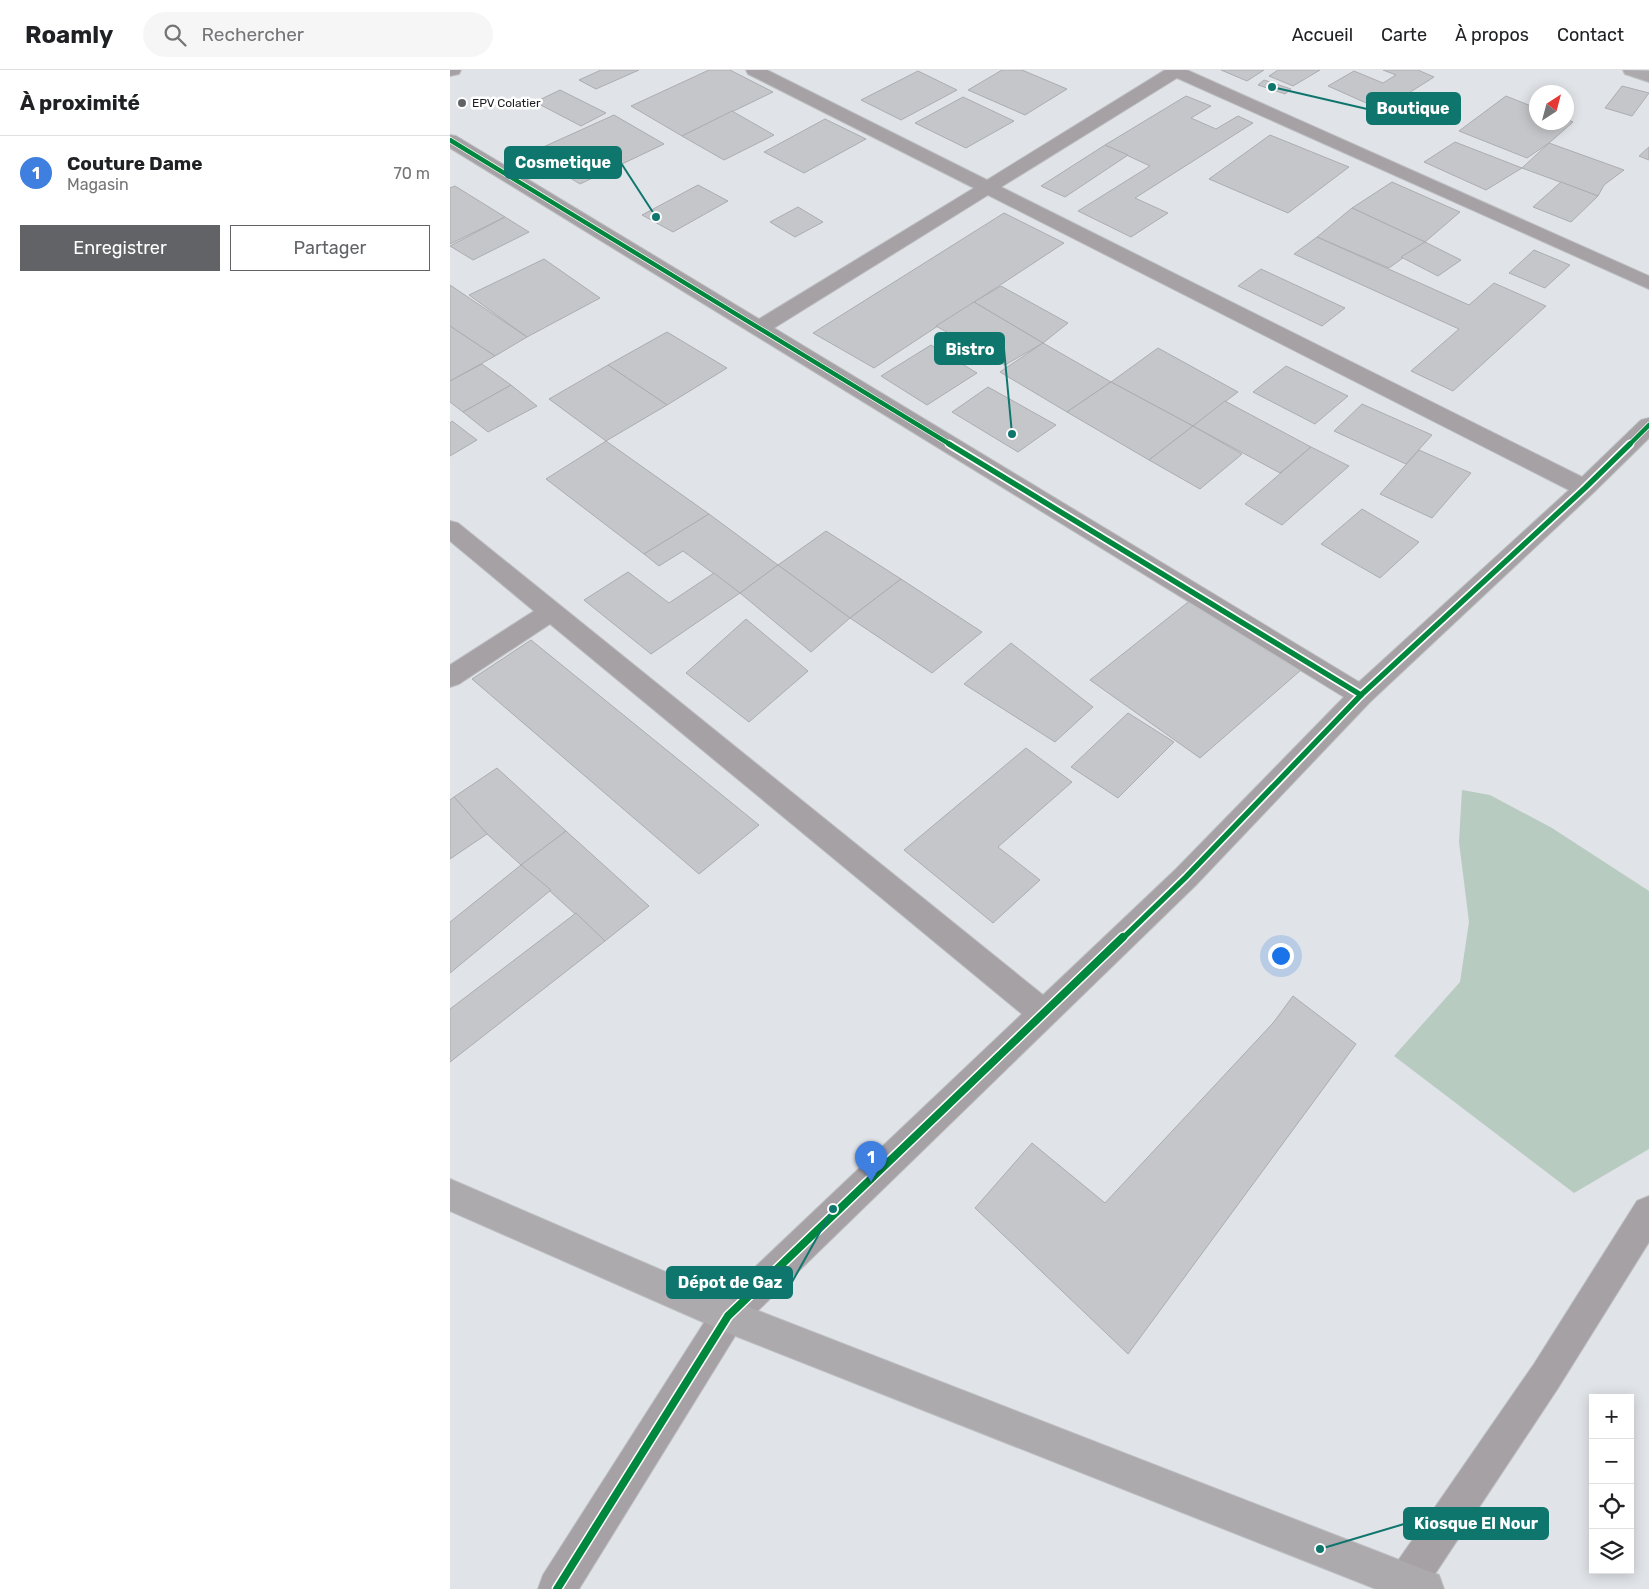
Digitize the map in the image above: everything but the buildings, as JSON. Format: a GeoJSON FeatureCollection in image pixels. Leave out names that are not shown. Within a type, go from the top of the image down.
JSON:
{"type":"FeatureCollection","features":[{"type":"Feature","properties":{"kind":"street"},"geometry":{"type":"LineString","coordinates":[[754,70],[1585,488]]}},
{"type":"Feature","properties":{"kind":"street"},"geometry":{"type":"LineString","coordinates":[[759,328],[1176,70],[1649,283]]}},
{"type":"Feature","properties":{"kind":"street"},"geometry":{"type":"LineString","coordinates":[[1631,70],[1649,77]]}},
{"type":"Feature","properties":{"kind":"street"},"geometry":{"type":"LineString","coordinates":[[450,140],[1361,695]]}},
{"type":"Feature","properties":{"kind":"street"},"geometry":{"type":"LineString","coordinates":[[557,1589],[728,1316],[1186,877],[1361,695],[1585,488],[1649,425]]}},
{"type":"Feature","properties":{"kind":"street"},"geometry":{"type":"LineString","coordinates":[[450,529],[1043,1013]]}},
{"type":"Feature","properties":{"kind":"street"},"geometry":{"type":"LineString","coordinates":[[450,677],[551,612]]}},
{"type":"Feature","properties":{"kind":"street"},"geometry":{"type":"LineString","coordinates":[[450,1195],[728,1316],[1416,1585],[1649,1212]]}},
{"type":"Feature","properties":{"kind":"green space"},"geometry":{"type":"Polygon","coordinates":[[[1462,790],[1490,795],[1552,828],[1649,891],[1649,1149],[1574,1193],[1394,1056],[1460,982],[1469,922],[1459,842],[1462,790]]]}},
{"type":"Feature","properties":{"kind":"cycle path"},"geometry":{"type":"LineString","coordinates":[[450,140],[1361,695]]}},
{"type":"Feature","properties":{"kind":"cycle path"},"geometry":{"type":"LineString","coordinates":[[557,1589],[728,1316],[1186,877],[1361,695],[1585,488],[1649,425]]}},
{"type":"Feature","properties":{"kind":"place","name":"Boutique"},"geometry":{"type":"Point","coordinates":[1272,87]}},
{"type":"Feature","properties":{"kind":"place","name":"EPV Colatier"},"geometry":{"type":"Point","coordinates":[462,103]}},
{"type":"Feature","properties":{"kind":"place","name":"Cosmetique"},"geometry":{"type":"Point","coordinates":[656,217]}},
{"type":"Feature","properties":{"kind":"place","name":"Bistro"},"geometry":{"type":"Point","coordinates":[1012,434]}},
{"type":"Feature","properties":{"kind":"place","name":"Couture Dame"},"geometry":{"type":"Point","coordinates":[871,1182]}},
{"type":"Feature","properties":{"kind":"place","name":"Dépot de Gaz"},"geometry":{"type":"Point","coordinates":[833,1209]}},
{"type":"Feature","properties":{"kind":"place","name":"Kiosque El Nour"},"geometry":{"type":"Point","coordinates":[1320,1549]}}]}
